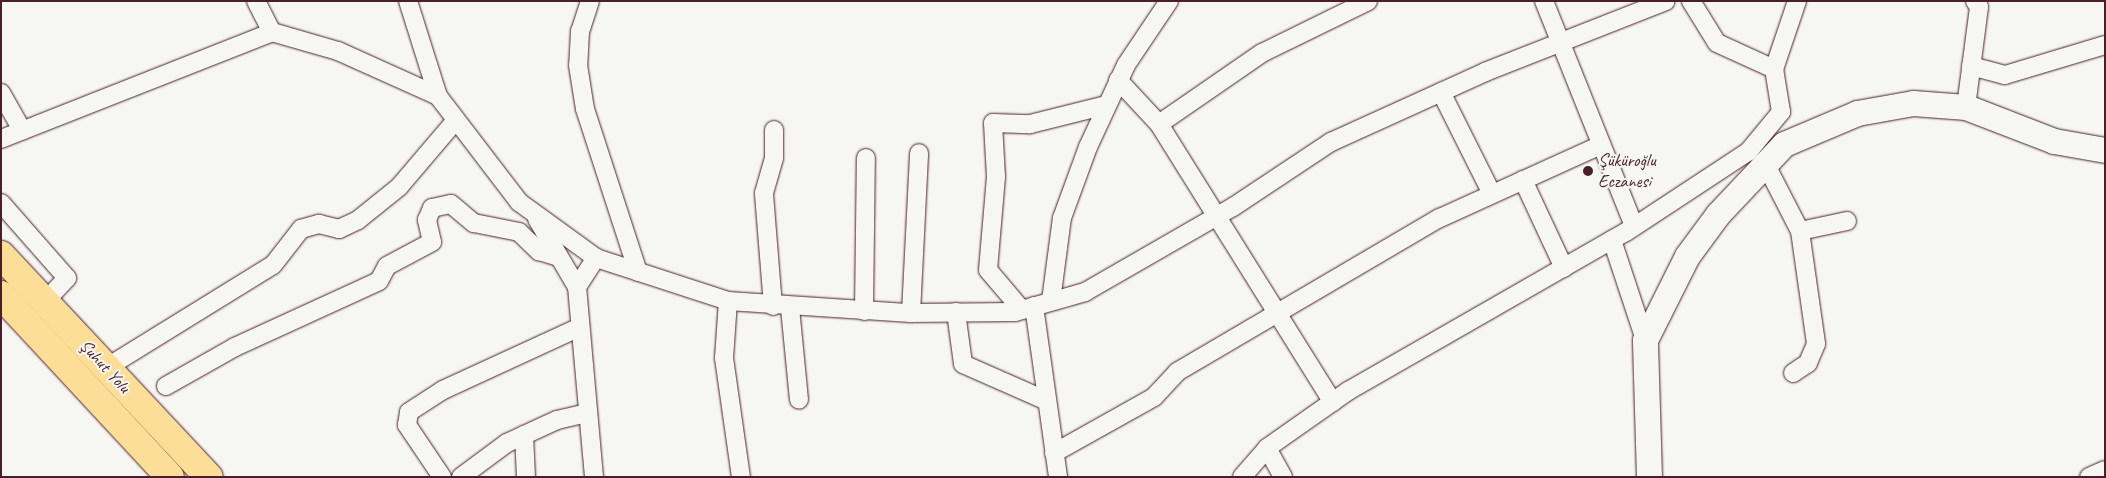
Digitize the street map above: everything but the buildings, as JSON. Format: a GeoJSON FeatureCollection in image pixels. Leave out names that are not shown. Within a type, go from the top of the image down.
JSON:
{"type":"FeatureCollection","features":[{"type":"Feature","properties":{"kind":"main road","name":"Şuhut Yolu"},"geometry":{"type":"LineString","coordinates":[[1,255],[209,477]]}},
{"type":"Feature","properties":{"kind":"main road","name":"Şuhut Yolu"},"geometry":{"type":"LineString","coordinates":[[1,295],[170,477]]}},
{"type":"Feature","properties":{"kind":"street"},"geometry":{"type":"LineString","coordinates":[[256,1],[272,32]]}},
{"type":"Feature","properties":{"kind":"street"},"geometry":{"type":"LineString","coordinates":[[408,1],[438,96],[519,202],[596,258],[728,301],[782,307],[911,313],[1028,308],[1085,292],[1216,217],[1332,142],[1441,92],[1666,1]]}},
{"type":"Feature","properties":{"kind":"street"},"geometry":{"type":"LineString","coordinates":[[590,1],[580,31],[578,65],[585,109],[638,272]]}},
{"type":"Feature","properties":{"kind":"street"},"geometry":{"type":"LineString","coordinates":[[1051,302],[1062,218],[1106,105],[1118,80],[1169,1]]}},
{"type":"Feature","properties":{"kind":"street"},"geometry":{"type":"LineString","coordinates":[[1159,124],[1262,53],[1368,1]]}},
{"type":"Feature","properties":{"kind":"street"},"geometry":{"type":"LineString","coordinates":[[1544,1],[1634,226]]}},
{"type":"Feature","properties":{"kind":"street"},"geometry":{"type":"LineString","coordinates":[[1691,1],[1716,43],[1774,69]]}},
{"type":"Feature","properties":{"kind":"street"},"geometry":{"type":"LineString","coordinates":[[1242,477],[1267,448],[1333,402],[1612,240],[1748,152],[1781,112],[1774,69],[1798,1]]}},
{"type":"Feature","properties":{"kind":"street"},"geometry":{"type":"LineString","coordinates":[[1966,107],[1980,3]]}},
{"type":"Feature","properties":{"kind":"street"},"geometry":{"type":"LineString","coordinates":[[1,139],[272,32],[338,51],[438,96]]}},
{"type":"Feature","properties":{"kind":"street"},"geometry":{"type":"LineString","coordinates":[[1971,66],[2005,74],[2105,45]]}},
{"type":"Feature","properties":{"kind":"street"},"geometry":{"type":"LineString","coordinates":[[1118,80],[1159,124],[1333,402]]}},
{"type":"Feature","properties":{"kind":"street"},"geometry":{"type":"LineString","coordinates":[[1441,92],[1492,194]]}},
{"type":"Feature","properties":{"kind":"street"},"geometry":{"type":"LineString","coordinates":[[1,93],[22,130]]}},
{"type":"Feature","properties":{"kind":"street"},"geometry":{"type":"LineString","coordinates":[[1645,340],[1687,256],[1764,161],[1784,144],[1857,113],[1913,103],[1966,107],[2054,140],[2105,150]]}},
{"type":"Feature","properties":{"kind":"street"},"geometry":{"type":"LineString","coordinates":[[1058,477],[1028,308],[988,270],[996,177],[993,123],[1030,124],[1106,105]]}},
{"type":"Feature","properties":{"kind":"street"},"geometry":{"type":"LineString","coordinates":[[106,368],[273,264],[301,229],[318,224],[339,229],[358,220],[399,187],[456,120]]}},
{"type":"Feature","properties":{"kind":"street"},"geometry":{"type":"LineString","coordinates":[[774,130],[774,157],[764,193],[799,400]]}},
{"type":"Feature","properties":{"kind":"street"},"geometry":{"type":"LineString","coordinates":[[1054,453],[1154,397],[1177,372],[1276,312],[1440,218],[1601,145]]}},
{"type":"Feature","properties":{"kind":"street"},"geometry":{"type":"LineString","coordinates":[[911,313],[919,154]]}},
{"type":"Feature","properties":{"kind":"street"},"geometry":{"type":"LineString","coordinates":[[864,311],[866,158]]}},
{"type":"Feature","properties":{"kind":"street"},"geometry":{"type":"LineString","coordinates":[[1764,161],[1800,231],[1816,344],[1808,363],[1793,373]]}},
{"type":"Feature","properties":{"kind":"street"},"geometry":{"type":"LineString","coordinates":[[1523,180],[1564,268]]}},
{"type":"Feature","properties":{"kind":"street"},"geometry":{"type":"LineString","coordinates":[[1,203],[67,278],[45,302]]}},
{"type":"Feature","properties":{"kind":"street"},"geometry":{"type":"LineString","coordinates":[[166,386],[235,347],[379,281],[387,266],[432,242],[428,220],[432,208],[451,204],[474,223],[519,232],[539,251],[559,256]]}},
{"type":"Feature","properties":{"kind":"street"},"geometry":{"type":"LineString","coordinates":[[533,212],[577,287],[594,477]]}},
{"type":"Feature","properties":{"kind":"street"},"geometry":{"type":"LineString","coordinates":[[1800,231],[1847,221]]}},
{"type":"Feature","properties":{"kind":"street"},"geometry":{"type":"LineString","coordinates":[[1612,240],[1645,340],[1649,477]]}},
{"type":"Feature","properties":{"kind":"street"},"geometry":{"type":"LineString","coordinates":[[577,287],[596,258]]}},
{"type":"Feature","properties":{"kind":"street"},"geometry":{"type":"LineString","coordinates":[[728,301],[724,358],[741,477]]}},
{"type":"Feature","properties":{"kind":"street"},"geometry":{"type":"LineString","coordinates":[[956,312],[962,364],[1045,400]]}},
{"type":"Feature","properties":{"kind":"street"},"geometry":{"type":"LineString","coordinates":[[442,477],[406,425],[409,412],[443,390],[580,327]]}},
{"type":"Feature","properties":{"kind":"street"},"geometry":{"type":"LineString","coordinates":[[461,477],[524,435],[587,413]]}},
{"type":"Feature","properties":{"kind":"street"},"geometry":{"type":"LineString","coordinates":[[524,435],[526,477]]}},
{"type":"Feature","properties":{"kind":"street"},"geometry":{"type":"LineString","coordinates":[[1267,448],[1283,477]]}},
{"type":"Feature","properties":{"kind":"street"},"geometry":{"type":"LineString","coordinates":[[2089,477],[2105,470]]}},
{"type":"Feature","properties":{"kind":"place","name":"Şüküroğlu Eczanesi"},"geometry":{"type":"Point","coordinates":[1588,171]}}]}
